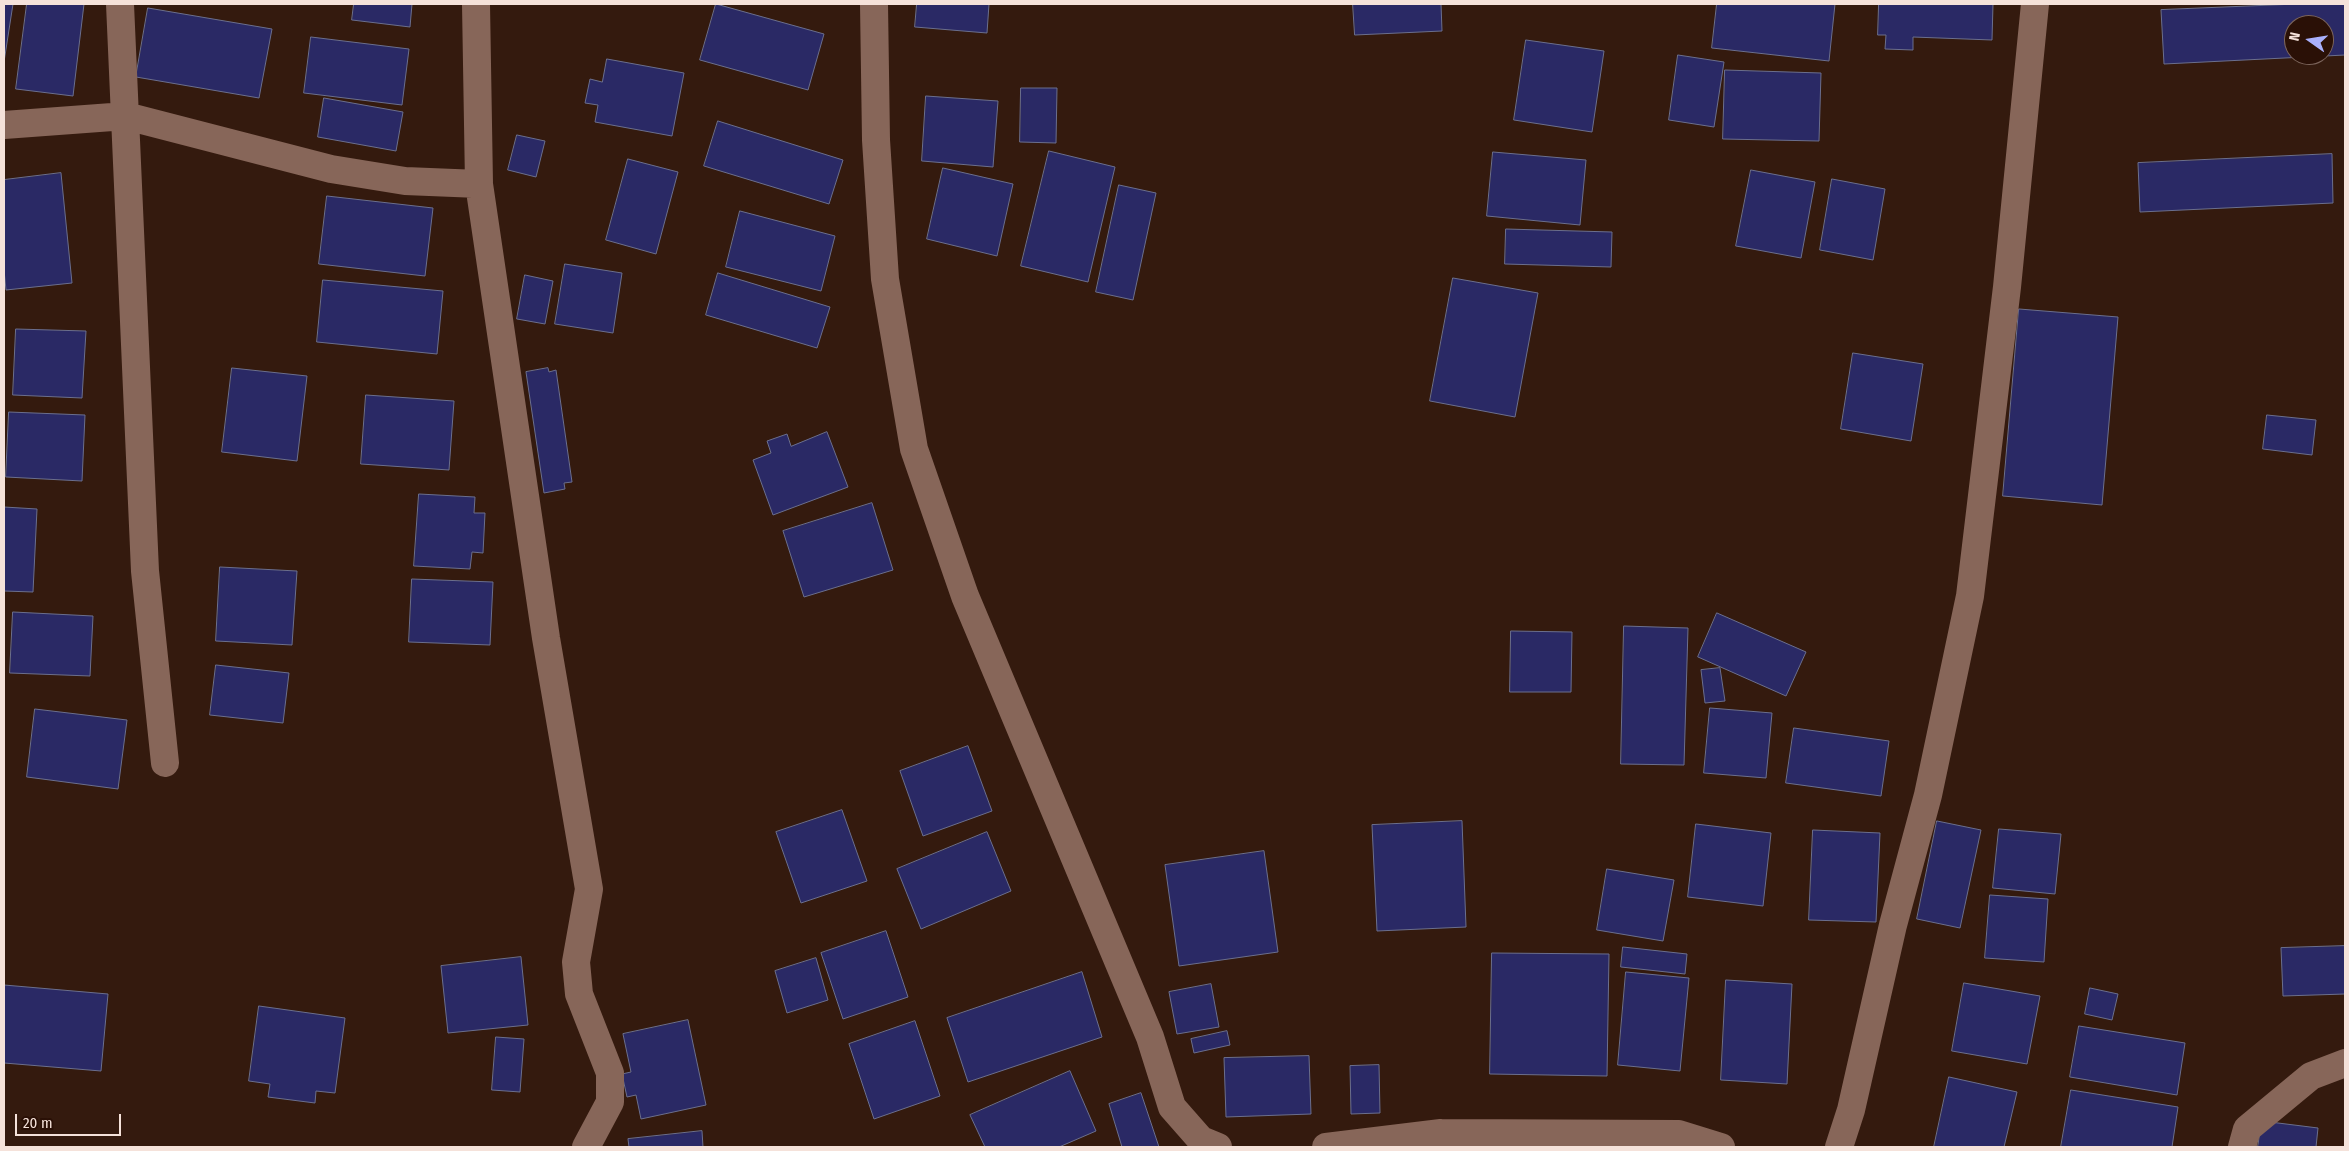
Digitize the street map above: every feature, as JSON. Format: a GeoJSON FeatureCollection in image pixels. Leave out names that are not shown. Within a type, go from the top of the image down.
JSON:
{"type":"FeatureCollection","features":[{"type":"Feature","properties":{"kind":"street"},"geometry":{"type":"LineString","coordinates":[[120,4],[145,571],[165,762]]}},
{"type":"Feature","properties":{"kind":"street"},"geometry":{"type":"LineString","coordinates":[[476,4],[479,184],[546,638],[589,889],[576,962],[579,994],[610,1073],[610,1102],[586,1147]]}},
{"type":"Feature","properties":{"kind":"street"},"geometry":{"type":"LineString","coordinates":[[874,4],[876,140],[885,279],[914,449],[965,596],[1150,1037],[1172,1107],[1201,1140],[1218,1147]]}},
{"type":"Feature","properties":{"kind":"street"},"geometry":{"type":"LineString","coordinates":[[1839,1147],[1851,1110],[1893,925],[1928,795],[1970,596],[2007,287],[2035,4]]}},
{"type":"Feature","properties":{"kind":"street"},"geometry":{"type":"LineString","coordinates":[[4,125],[126,116],[331,169],[405,181],[479,184]]}},
{"type":"Feature","properties":{"kind":"street"},"geometry":{"type":"LineString","coordinates":[[2242,1147],[2248,1129],[2311,1076],[2345,1063]]}},
{"type":"Feature","properties":{"kind":"street"},"geometry":{"type":"LineString","coordinates":[[1326,1147],[1441,1140],[1679,1134],[1721,1147]]}},
{"type":"Feature","properties":{"kind":"building"},"geometry":{"type":"Polygon","coordinates":[[[4,4],[13,4],[4,62],[4,4]]]}},
{"type":"Feature","properties":{"kind":"building"},"geometry":{"type":"Polygon","coordinates":[[[27,4],[84,4],[73,96],[16,89],[27,4]]]}},
{"type":"Feature","properties":{"kind":"building"},"geometry":{"type":"Polygon","coordinates":[[[354,4],[412,4],[410,27],[352,20],[354,4]]]}},
{"type":"Feature","properties":{"kind":"building"},"geometry":{"type":"Polygon","coordinates":[[[716,4],[824,34],[808,90],[700,60],[716,4]]]}},
{"type":"Feature","properties":{"kind":"building"},"geometry":{"type":"Polygon","coordinates":[[[917,4],[989,4],[987,33],[915,27],[917,4]]]}},
{"type":"Feature","properties":{"kind":"building"},"geometry":{"type":"Polygon","coordinates":[[[1353,4],[1441,4],[1442,31],[1355,35],[1353,4]]]}},
{"type":"Feature","properties":{"kind":"building"},"geometry":{"type":"Polygon","coordinates":[[[1717,4],[1835,4],[1829,61],[1712,48],[1717,4]]]}},
{"type":"Feature","properties":{"kind":"building"},"geometry":{"type":"Polygon","coordinates":[[[1879,4],[1993,4],[1992,40],[1913,37],[1913,50],[1885,49],[1886,35],[1878,35],[1879,4]]]}},
{"type":"Feature","properties":{"kind":"building"},"geometry":{"type":"Polygon","coordinates":[[[2297,4],[2345,4],[2345,55],[2334,56],[2334,15],[2284,15],[2284,58],[2164,64],[2161,10],[2297,4]]]}},
{"type":"Feature","properties":{"kind":"building"},"geometry":{"type":"Polygon","coordinates":[[[148,8],[272,29],[259,98],[136,77],[148,8]]]}},
{"type":"Feature","properties":{"kind":"building"},"geometry":{"type":"Polygon","coordinates":[[[311,37],[409,49],[402,105],[304,93],[311,37]]]}},
{"type":"Feature","properties":{"kind":"building"},"geometry":{"type":"Polygon","coordinates":[[[1526,40],[1604,51],[1592,132],[1514,120],[1526,40]]]}},
{"type":"Feature","properties":{"kind":"building"},"geometry":{"type":"Polygon","coordinates":[[[1678,55],[1724,62],[1714,127],[1669,120],[1678,55]]]}},
{"type":"Feature","properties":{"kind":"building"},"geometry":{"type":"Polygon","coordinates":[[[607,59],[684,73],[672,136],[595,122],[598,105],[585,103],[590,79],[602,82],[607,59]]]}},
{"type":"Feature","properties":{"kind":"building"},"geometry":{"type":"Polygon","coordinates":[[[1725,70],[1821,73],[1819,141],[1723,139],[1725,70]]]}},
{"type":"Feature","properties":{"kind":"building"},"geometry":{"type":"Polygon","coordinates":[[[1021,88],[1057,88],[1056,143],[1020,142],[1021,88]]]}},
{"type":"Feature","properties":{"kind":"building"},"geometry":{"type":"Polygon","coordinates":[[[926,96],[998,101],[993,167],[922,161],[926,96]]]}},
{"type":"Feature","properties":{"kind":"building"},"geometry":{"type":"Polygon","coordinates":[[[324,98],[403,112],[396,151],[318,137],[324,98]]]}},
{"type":"Feature","properties":{"kind":"building"},"geometry":{"type":"Polygon","coordinates":[[[718,121],[843,160],[829,204],[704,166],[718,121]]]}},
{"type":"Feature","properties":{"kind":"building"},"geometry":{"type":"Polygon","coordinates":[[[517,135],[545,141],[536,177],[508,170],[517,135]]]}},
{"type":"Feature","properties":{"kind":"building"},"geometry":{"type":"Polygon","coordinates":[[[1049,151],[1115,167],[1088,282],[1021,266],[1049,151]]]}},
{"type":"Feature","properties":{"kind":"building"},"geometry":{"type":"Polygon","coordinates":[[[1493,152],[1586,160],[1580,225],[1487,216],[1493,152]]]}},
{"type":"Feature","properties":{"kind":"building"},"geometry":{"type":"Polygon","coordinates":[[[2332,154],[2333,203],[2140,212],[2138,163],[2332,154]]]}},
{"type":"Feature","properties":{"kind":"building"},"geometry":{"type":"Polygon","coordinates":[[[628,159],[678,172],[656,254],[606,240],[628,159]]]}},
{"type":"Feature","properties":{"kind":"building"},"geometry":{"type":"Polygon","coordinates":[[[943,168],[1013,184],[997,256],[927,239],[943,168]]]}},
{"type":"Feature","properties":{"kind":"building"},"geometry":{"type":"Polygon","coordinates":[[[1751,170],[1815,182],[1801,258],[1736,246],[1751,170]]]}},
{"type":"Feature","properties":{"kind":"building"},"geometry":{"type":"Polygon","coordinates":[[[61,173],[72,283],[6,290],[4,270],[4,180],[61,173]]]}},
{"type":"Feature","properties":{"kind":"building"},"geometry":{"type":"Polygon","coordinates":[[[1832,179],[1885,189],[1873,260],[1820,250],[1832,179]]]}},
{"type":"Feature","properties":{"kind":"building"},"geometry":{"type":"Polygon","coordinates":[[[1119,185],[1156,193],[1133,300],[1096,292],[1119,185]]]}},
{"type":"Feature","properties":{"kind":"building"},"geometry":{"type":"Polygon","coordinates":[[[327,196],[433,208],[425,276],[319,264],[327,196]]]}},
{"type":"Feature","properties":{"kind":"building"},"geometry":{"type":"Polygon","coordinates":[[[740,211],[835,236],[821,291],[726,267],[740,211]]]}},
{"type":"Feature","properties":{"kind":"building"},"geometry":{"type":"Polygon","coordinates":[[[1506,229],[1612,232],[1611,267],[1505,264],[1506,229]]]}},
{"type":"Feature","properties":{"kind":"building"},"geometry":{"type":"Polygon","coordinates":[[[565,264],[622,273],[613,333],[555,324],[565,264]]]}},
{"type":"Feature","properties":{"kind":"building"},"geometry":{"type":"Polygon","coordinates":[[[718,273],[830,307],[817,348],[706,315],[718,273]]]}},
{"type":"Feature","properties":{"kind":"building"},"geometry":{"type":"Polygon","coordinates":[[[525,275],[553,281],[545,324],[517,319],[525,275]]]}},
{"type":"Feature","properties":{"kind":"building"},"geometry":{"type":"Polygon","coordinates":[[[1453,278],[1538,293],[1515,417],[1430,401],[1453,278]]]}},
{"type":"Feature","properties":{"kind":"building"},"geometry":{"type":"Polygon","coordinates":[[[323,280],[443,291],[437,354],[317,342],[323,280]]]}},
{"type":"Feature","properties":{"kind":"building"},"geometry":{"type":"Polygon","coordinates":[[[2019,309],[2118,317],[2102,505],[2003,496],[2019,309]]]}},
{"type":"Feature","properties":{"kind":"building"},"geometry":{"type":"Polygon","coordinates":[[[16,329],[86,331],[82,398],[13,395],[16,329]]]}},
{"type":"Feature","properties":{"kind":"building"},"geometry":{"type":"Polygon","coordinates":[[[1853,353],[1923,364],[1911,441],[1841,429],[1853,353]]]}},
{"type":"Feature","properties":{"kind":"building"},"geometry":{"type":"Polygon","coordinates":[[[232,368],[307,376],[297,461],[222,452],[232,368]]]}},
{"type":"Feature","properties":{"kind":"building"},"geometry":{"type":"Polygon","coordinates":[[[548,368],[549,372],[556,370],[572,482],[564,483],[565,489],[544,493],[526,372],[548,368]]]}},
{"type":"Feature","properties":{"kind":"building"},"geometry":{"type":"Polygon","coordinates":[[[366,395],[454,401],[449,470],[361,464],[366,395]]]}},
{"type":"Feature","properties":{"kind":"building"},"geometry":{"type":"Polygon","coordinates":[[[9,412],[85,415],[82,481],[6,477],[9,412]]]}},
{"type":"Feature","properties":{"kind":"building"},"geometry":{"type":"Polygon","coordinates":[[[2267,415],[2316,420],[2312,455],[2263,449],[2267,415]]]}},
{"type":"Feature","properties":{"kind":"building"},"geometry":{"type":"Polygon","coordinates":[[[827,432],[848,487],[773,515],[753,460],[771,453],[767,441],[787,434],[791,446],[827,432]]]}},
{"type":"Feature","properties":{"kind":"building"},"geometry":{"type":"Polygon","coordinates":[[[419,494],[475,497],[474,513],[485,513],[483,553],[472,552],[470,569],[414,566],[419,494]]]}},
{"type":"Feature","properties":{"kind":"building"},"geometry":{"type":"Polygon","coordinates":[[[872,503],[893,570],[804,597],[783,531],[872,503]]]}},
{"type":"Feature","properties":{"kind":"building"},"geometry":{"type":"Polygon","coordinates":[[[4,507],[37,509],[33,592],[4,591],[4,507]]]}},
{"type":"Feature","properties":{"kind":"building"},"geometry":{"type":"Polygon","coordinates":[[[220,567],[297,571],[292,645],[216,641],[220,567]]]}},
{"type":"Feature","properties":{"kind":"building"},"geometry":{"type":"Polygon","coordinates":[[[412,579],[493,582],[490,645],[409,642],[412,579]]]}},
{"type":"Feature","properties":{"kind":"building"},"geometry":{"type":"Polygon","coordinates":[[[13,612],[93,616],[90,676],[10,673],[13,612]]]}},
{"type":"Feature","properties":{"kind":"building"},"geometry":{"type":"Polygon","coordinates":[[[1717,613],[1806,652],[1786,696],[1698,657],[1717,613]]]}},
{"type":"Feature","properties":{"kind":"building"},"geometry":{"type":"Polygon","coordinates":[[[1624,626],[1688,628],[1684,765],[1621,764],[1624,626]]]}},
{"type":"Feature","properties":{"kind":"building"},"geometry":{"type":"Polygon","coordinates":[[[1511,631],[1572,632],[1571,692],[1510,692],[1511,631]]]}},
{"type":"Feature","properties":{"kind":"building"},"geometry":{"type":"Polygon","coordinates":[[[216,665],[289,673],[283,723],[210,715],[216,665]]]}},
{"type":"Feature","properties":{"kind":"building"},"geometry":{"type":"Polygon","coordinates":[[[1720,668],[1725,701],[1705,703],[1701,670],[1720,668]]]}},
{"type":"Feature","properties":{"kind":"building"},"geometry":{"type":"Polygon","coordinates":[[[1710,708],[1772,713],[1766,778],[1704,773],[1710,708]]]}},
{"type":"Feature","properties":{"kind":"building"},"geometry":{"type":"Polygon","coordinates":[[[35,709],[127,720],[118,789],[27,777],[35,709]]]}},
{"type":"Feature","properties":{"kind":"building"},"geometry":{"type":"Polygon","coordinates":[[[1794,728],[1889,741],[1881,796],[1786,783],[1794,728]]]}},
{"type":"Feature","properties":{"kind":"building"},"geometry":{"type":"Polygon","coordinates":[[[968,746],[992,811],[923,836],[900,771],[968,746]]]}},
{"type":"Feature","properties":{"kind":"building"},"geometry":{"type":"Polygon","coordinates":[[[842,810],[867,881],[801,903],[776,832],[842,810]]]}},
{"type":"Feature","properties":{"kind":"building"},"geometry":{"type":"Polygon","coordinates":[[[1462,821],[1466,927],[1377,931],[1372,825],[1462,821]]]}},
{"type":"Feature","properties":{"kind":"building"},"geometry":{"type":"Polygon","coordinates":[[[1937,821],[1981,830],[1960,928],[1917,919],[1937,821]]]}},
{"type":"Feature","properties":{"kind":"building"},"geometry":{"type":"Polygon","coordinates":[[[1696,824],[1771,833],[1763,906],[1688,897],[1696,824]]]}},
{"type":"Feature","properties":{"kind":"building"},"geometry":{"type":"Polygon","coordinates":[[[1999,829],[2061,834],[2055,894],[1993,888],[1999,829]]]}},
{"type":"Feature","properties":{"kind":"building"},"geometry":{"type":"Polygon","coordinates":[[[1813,830],[1880,833],[1876,922],[1809,920],[1813,830]]]}},
{"type":"Feature","properties":{"kind":"building"},"geometry":{"type":"Polygon","coordinates":[[[987,832],[1011,891],[921,929],[897,869],[987,832]]]}},
{"type":"Feature","properties":{"kind":"building"},"geometry":{"type":"Polygon","coordinates":[[[1264,851],[1278,952],[1179,966],[1165,865],[1264,851]]]}},
{"type":"Feature","properties":{"kind":"building"},"geometry":{"type":"Polygon","coordinates":[[[1607,869],[1674,880],[1663,941],[1597,930],[1607,869]]]}},
{"type":"Feature","properties":{"kind":"building"},"geometry":{"type":"Polygon","coordinates":[[[1990,895],[2048,899],[2044,962],[1985,958],[1990,895]]]}},
{"type":"Feature","properties":{"kind":"building"},"geometry":{"type":"Polygon","coordinates":[[[886,931],[908,997],[843,1019],[821,953],[886,931]]]}},
{"type":"Feature","properties":{"kind":"building"},"geometry":{"type":"Polygon","coordinates":[[[2345,946],[2345,994],[2283,996],[2281,948],[2345,946]]]}},
{"type":"Feature","properties":{"kind":"building"},"geometry":{"type":"Polygon","coordinates":[[[1623,947],[1687,954],[1685,974],[1621,967],[1623,947]]]}},
{"type":"Feature","properties":{"kind":"building"},"geometry":{"type":"Polygon","coordinates":[[[1492,953],[1609,954],[1607,1076],[1490,1074],[1492,953]]]}},
{"type":"Feature","properties":{"kind":"building"},"geometry":{"type":"Polygon","coordinates":[[[521,957],[528,1025],[448,1033],[441,966],[521,957]]]}},
{"type":"Feature","properties":{"kind":"building"},"geometry":{"type":"Polygon","coordinates":[[[816,958],[828,1000],[787,1013],[775,971],[816,958]]]}},
{"type":"Feature","properties":{"kind":"building"},"geometry":{"type":"Polygon","coordinates":[[[1082,972],[1102,1037],[968,1082],[947,1018],[1082,972]]]}},
{"type":"Feature","properties":{"kind":"building"},"geometry":{"type":"Polygon","coordinates":[[[1626,972],[1689,978],[1680,1071],[1618,1065],[1626,972]]]}},
{"type":"Feature","properties":{"kind":"building"},"geometry":{"type":"Polygon","coordinates":[[[1726,980],[1792,984],[1787,1084],[1721,1080],[1726,980]]]}},
{"type":"Feature","properties":{"kind":"building"},"geometry":{"type":"Polygon","coordinates":[[[1964,983],[2040,996],[2027,1064],[1952,1051],[1964,983]]]}},
{"type":"Feature","properties":{"kind":"building"},"geometry":{"type":"Polygon","coordinates":[[[1211,984],[1219,1027],[1177,1034],[1169,992],[1211,984]]]}},
{"type":"Feature","properties":{"kind":"building"},"geometry":{"type":"Polygon","coordinates":[[[4,985],[108,994],[101,1071],[4,1063],[4,985]]]}},
{"type":"Feature","properties":{"kind":"building"},"geometry":{"type":"Polygon","coordinates":[[[2090,988],[2118,994],[2112,1020],[2085,1014],[2090,988]]]}},
{"type":"Feature","properties":{"kind":"building"},"geometry":{"type":"Polygon","coordinates":[[[259,1006],[345,1018],[335,1093],[316,1091],[315,1103],[268,1097],[270,1084],[249,1081],[259,1006]]]}},
{"type":"Feature","properties":{"kind":"building"},"geometry":{"type":"Polygon","coordinates":[[[688,1020],[706,1105],[641,1119],[636,1095],[627,1097],[622,1074],[631,1072],[623,1034],[688,1020]]]}},
{"type":"Feature","properties":{"kind":"building"},"geometry":{"type":"Polygon","coordinates":[[[915,1021],[940,1096],[874,1119],[849,1044],[915,1021]]]}},
{"type":"Feature","properties":{"kind":"building"},"geometry":{"type":"Polygon","coordinates":[[[2079,1026],[2185,1043],[2177,1095],[2070,1077],[2079,1026]]]}},
{"type":"Feature","properties":{"kind":"building"},"geometry":{"type":"Polygon","coordinates":[[[1227,1031],[1230,1045],[1194,1053],[1191,1039],[1227,1031]]]}},
{"type":"Feature","properties":{"kind":"building"},"geometry":{"type":"Polygon","coordinates":[[[496,1037],[524,1039],[520,1092],[492,1090],[496,1037]]]}},
{"type":"Feature","properties":{"kind":"building"},"geometry":{"type":"Polygon","coordinates":[[[1309,1056],[1311,1114],[1226,1117],[1224,1058],[1309,1056]]]}},
{"type":"Feature","properties":{"kind":"building"},"geometry":{"type":"Polygon","coordinates":[[[1379,1065],[1380,1113],[1351,1114],[1350,1066],[1379,1065]]]}},
{"type":"Feature","properties":{"kind":"building"},"geometry":{"type":"Polygon","coordinates":[[[1070,1071],[1096,1131],[1059,1147],[985,1147],[970,1115],[1070,1071]]]}},
{"type":"Feature","properties":{"kind":"building"},"geometry":{"type":"Polygon","coordinates":[[[1949,1077],[2017,1092],[2004,1147],[1934,1147],[1949,1077]]]}},
{"type":"Feature","properties":{"kind":"building"},"geometry":{"type":"Polygon","coordinates":[[[2071,1090],[2178,1107],[2172,1147],[2061,1147],[2071,1090]]]}},
{"type":"Feature","properties":{"kind":"building"},"geometry":{"type":"Polygon","coordinates":[[[1141,1093],[1159,1147],[1122,1147],[1109,1104],[1141,1093]]]}},
{"type":"Feature","properties":{"kind":"building"},"geometry":{"type":"Polygon","coordinates":[[[2262,1121],[2318,1128],[2316,1147],[2258,1147],[2262,1121]]]}},
{"type":"Feature","properties":{"kind":"building"},"geometry":{"type":"Polygon","coordinates":[[[702,1131],[703,1147],[629,1147],[628,1139],[702,1131]]]}}]}
